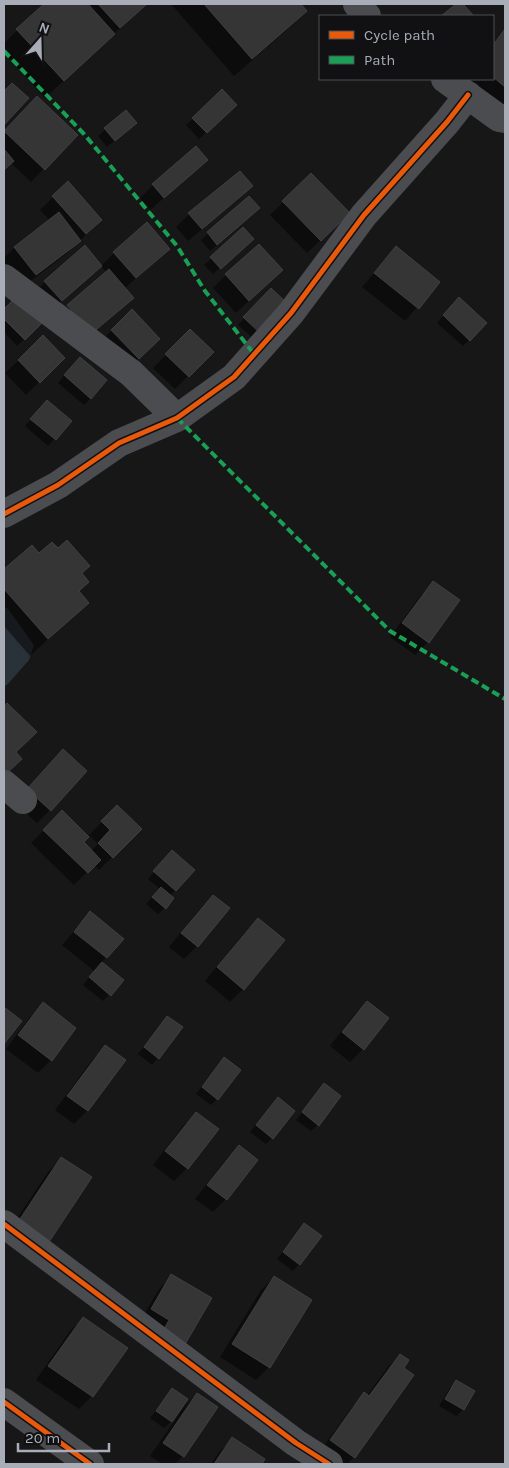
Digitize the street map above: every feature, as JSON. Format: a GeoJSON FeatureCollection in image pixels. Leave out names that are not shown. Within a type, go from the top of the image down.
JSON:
{"type":"FeatureCollection","features":[{"type":"Feature","properties":{"kind":"street"},"geometry":{"type":"LineString","coordinates":[[357,4],[366,15]]}},
{"type":"Feature","properties":{"kind":"street"},"geometry":{"type":"LineString","coordinates":[[446,80],[499,118],[505,119]]}},
{"type":"Feature","properties":{"kind":"street"},"geometry":{"type":"LineString","coordinates":[[4,514],[58,485],[119,443],[177,418],[234,378],[291,314],[364,215],[447,122],[468,95]]}},
{"type":"Feature","properties":{"kind":"street"},"geometry":{"type":"LineString","coordinates":[[4,278],[131,373],[177,418]]}},
{"type":"Feature","properties":{"kind":"street"},"geometry":{"type":"LineString","coordinates":[[4,1224],[296,1443],[329,1464]]}},
{"type":"Feature","properties":{"kind":"street"},"geometry":{"type":"LineString","coordinates":[[4,1402],[90,1464]]}},
{"type":"Feature","properties":{"kind":"shaded area"},"geometry":{"type":"Polygon","coordinates":[[[4,607],[8,609],[34,645],[29,660],[4,686],[4,607]]]}},
{"type":"Feature","properties":{"kind":"building"},"geometry":{"type":"Polygon","coordinates":[[[44,4],[88,4],[115,34],[64,81],[16,29],[44,4]]]}},
{"type":"Feature","properties":{"kind":"building"},"geometry":{"type":"Polygon","coordinates":[[[98,4],[147,4],[120,28],[98,4]]]}},
{"type":"Feature","properties":{"kind":"building"},"geometry":{"type":"Polygon","coordinates":[[[204,4],[301,4],[307,11],[252,59],[204,4]]]}},
{"type":"Feature","properties":{"kind":"building"},"geometry":{"type":"Polygon","coordinates":[[[456,4],[463,4],[473,15],[442,15],[456,4]]]}},
{"type":"Feature","properties":{"kind":"building"},"geometry":{"type":"Polygon","coordinates":[[[505,29],[505,87],[494,78],[494,44],[505,29]]]}},
{"type":"Feature","properties":{"kind":"building"},"geometry":{"type":"Polygon","coordinates":[[[12,83],[29,98],[4,125],[4,91],[12,83]]]}},
{"type":"Feature","properties":{"kind":"building"},"geometry":{"type":"Polygon","coordinates":[[[222,89],[237,105],[207,133],[192,118],[222,89]]]}},
{"type":"Feature","properties":{"kind":"building"},"geometry":{"type":"Polygon","coordinates":[[[37,96],[78,135],[45,170],[4,131],[37,96]]]}},
{"type":"Feature","properties":{"kind":"building"},"geometry":{"type":"Polygon","coordinates":[[[126,110],[137,123],[115,141],[104,128],[126,110]]]}},
{"type":"Feature","properties":{"kind":"building"},"geometry":{"type":"Polygon","coordinates":[[[196,146],[208,160],[164,198],[152,184],[196,146]]]}},
{"type":"Feature","properties":{"kind":"building"},"geometry":{"type":"Polygon","coordinates":[[[4,149],[14,161],[4,170],[4,149]]]}},
{"type":"Feature","properties":{"kind":"building"},"geometry":{"type":"Polygon","coordinates":[[[240,171],[253,186],[202,229],[188,213],[240,171]]]}},
{"type":"Feature","properties":{"kind":"building"},"geometry":{"type":"Polygon","coordinates":[[[311,173],[350,213],[321,241],[282,201],[311,173]]]}},
{"type":"Feature","properties":{"kind":"building"},"geometry":{"type":"Polygon","coordinates":[[[68,181],[102,220],[86,234],[52,196],[68,181]]]}},
{"type":"Feature","properties":{"kind":"building"},"geometry":{"type":"Polygon","coordinates":[[[249,196],[260,208],[217,245],[207,232],[249,196]]]}},
{"type":"Feature","properties":{"kind":"building"},"geometry":{"type":"Polygon","coordinates":[[[59,212],[81,241],[36,275],[14,247],[59,212]]]}},
{"type":"Feature","properties":{"kind":"building"},"geometry":{"type":"Polygon","coordinates":[[[147,222],[170,249],[136,278],[113,252],[147,222]]]}},
{"type":"Feature","properties":{"kind":"building"},"geometry":{"type":"Polygon","coordinates":[[[243,227],[254,239],[221,269],[210,257],[243,227]]]}},
{"type":"Feature","properties":{"kind":"building"},"geometry":{"type":"Polygon","coordinates":[[[259,244],[283,270],[249,301],[225,274],[259,244]]]}},
{"type":"Feature","properties":{"kind":"building"},"geometry":{"type":"Polygon","coordinates":[[[85,245],[102,266],[62,301],[44,281],[85,245]]]}},
{"type":"Feature","properties":{"kind":"building"},"geometry":{"type":"Polygon","coordinates":[[[396,246],[440,282],[419,309],[374,273],[396,246]]]}},
{"type":"Feature","properties":{"kind":"building"},"geometry":{"type":"Polygon","coordinates":[[[109,269],[134,298],[91,334],[67,305],[109,269]]]}},
{"type":"Feature","properties":{"kind":"building"},"geometry":{"type":"Polygon","coordinates":[[[271,288],[289,305],[262,335],[243,317],[271,288]]]}},
{"type":"Feature","properties":{"kind":"building"},"geometry":{"type":"Polygon","coordinates":[[[16,297],[42,323],[25,340],[4,319],[4,309],[16,297]]]}},
{"type":"Feature","properties":{"kind":"building"},"geometry":{"type":"Polygon","coordinates":[[[459,297],[487,323],[470,341],[443,315],[459,297]]]}},
{"type":"Feature","properties":{"kind":"building"},"geometry":{"type":"Polygon","coordinates":[[[132,309],[160,339],[139,359],[111,330],[132,309]]]}},
{"type":"Feature","properties":{"kind":"building"},"geometry":{"type":"Polygon","coordinates":[[[190,329],[214,352],[189,377],[165,354],[190,329]]]}},
{"type":"Feature","properties":{"kind":"building"},"geometry":{"type":"Polygon","coordinates":[[[43,335],[65,358],[40,383],[18,360],[43,335]]]}},
{"type":"Feature","properties":{"kind":"building"},"geometry":{"type":"Polygon","coordinates":[[[80,357],[107,380],[91,399],[64,375],[80,357]]]}},
{"type":"Feature","properties":{"kind":"building"},"geometry":{"type":"Polygon","coordinates":[[[47,400],[72,421],[56,440],[30,419],[47,400]]]}},
{"type":"Feature","properties":{"kind":"building"},"geometry":{"type":"Polygon","coordinates":[[[67,540],[90,566],[82,573],[89,582],[79,591],[89,603],[48,639],[4,589],[4,569],[32,545],[39,553],[52,542],[58,548],[67,540]]]}},
{"type":"Feature","properties":{"kind":"building"},"geometry":{"type":"Polygon","coordinates":[[[433,581],[460,600],[429,643],[402,623],[433,581]]]}},
{"type":"Feature","properties":{"kind":"building"},"geometry":{"type":"Polygon","coordinates":[[[7,703],[37,732],[16,752],[22,759],[6,774],[4,772],[4,706],[7,703]]]}},
{"type":"Feature","properties":{"kind":"building"},"geometry":{"type":"Polygon","coordinates":[[[63,749],[87,771],[51,811],[27,789],[63,749]]]}},
{"type":"Feature","properties":{"kind":"building"},"geometry":{"type":"Polygon","coordinates":[[[117,805],[142,829],[113,858],[98,843],[110,830],[101,821],[117,805]]]}},
{"type":"Feature","properties":{"kind":"building"},"geometry":{"type":"Polygon","coordinates":[[[62,810],[89,837],[84,842],[101,860],[88,873],[43,830],[62,810]]]}},
{"type":"Feature","properties":{"kind":"building"},"geometry":{"type":"Polygon","coordinates":[[[172,850],[195,870],[176,891],[153,871],[172,850]]]}},
{"type":"Feature","properties":{"kind":"building"},"geometry":{"type":"Polygon","coordinates":[[[161,887],[174,898],[166,909],[152,897],[161,887]]]}},
{"type":"Feature","properties":{"kind":"building"},"geometry":{"type":"Polygon","coordinates":[[[213,895],[230,908],[198,947],[181,933],[213,895]]]}},
{"type":"Feature","properties":{"kind":"building"},"geometry":{"type":"Polygon","coordinates":[[[90,911],[124,939],[107,958],[74,932],[90,911]]]}},
{"type":"Feature","properties":{"kind":"building"},"geometry":{"type":"Polygon","coordinates":[[[258,918],[285,940],[244,990],[217,967],[258,918]]]}},
{"type":"Feature","properties":{"kind":"building"},"geometry":{"type":"Polygon","coordinates":[[[102,962],[124,980],[111,996],[89,977],[102,962]]]}},
{"type":"Feature","properties":{"kind":"building"},"geometry":{"type":"Polygon","coordinates":[[[367,1001],[389,1018],[364,1050],[342,1032],[367,1001]]]}},
{"type":"Feature","properties":{"kind":"building"},"geometry":{"type":"Polygon","coordinates":[[[43,1002],[76,1028],[52,1061],[18,1035],[43,1002]]]}},
{"type":"Feature","properties":{"kind":"building"},"geometry":{"type":"Polygon","coordinates":[[[4,1007],[22,1021],[4,1044],[4,1007]]]}},
{"type":"Feature","properties":{"kind":"building"},"geometry":{"type":"Polygon","coordinates":[[[167,1016],[183,1027],[159,1059],[144,1047],[167,1016]]]}},
{"type":"Feature","properties":{"kind":"building"},"geometry":{"type":"Polygon","coordinates":[[[105,1045],[126,1060],[88,1111],[67,1096],[105,1045]]]}},
{"type":"Feature","properties":{"kind":"building"},"geometry":{"type":"Polygon","coordinates":[[[224,1057],[241,1070],[218,1100],[202,1087],[224,1057]]]}},
{"type":"Feature","properties":{"kind":"building"},"geometry":{"type":"Polygon","coordinates":[[[324,1083],[341,1096],[319,1126],[302,1112],[324,1083]]]}},
{"type":"Feature","properties":{"kind":"building"},"geometry":{"type":"Polygon","coordinates":[[[278,1097],[295,1111],[273,1139],[256,1125],[278,1097]]]}},
{"type":"Feature","properties":{"kind":"building"},"geometry":{"type":"Polygon","coordinates":[[[196,1112],[219,1129],[188,1169],[165,1151],[196,1112]]]}},
{"type":"Feature","properties":{"kind":"building"},"geometry":{"type":"Polygon","coordinates":[[[239,1145],[258,1160],[227,1200],[207,1185],[239,1145]]]}},
{"type":"Feature","properties":{"kind":"building"},"geometry":{"type":"Polygon","coordinates":[[[61,1157],[92,1177],[49,1242],[18,1222],[61,1157]]]}},
{"type":"Feature","properties":{"kind":"building"},"geometry":{"type":"Polygon","coordinates":[[[304,1223],[322,1236],[300,1265],[283,1252],[304,1223]]]}},
{"type":"Feature","properties":{"kind":"building"},"geometry":{"type":"Polygon","coordinates":[[[171,1274],[212,1298],[184,1346],[162,1333],[169,1320],[151,1309],[171,1274]]]}},
{"type":"Feature","properties":{"kind":"building"},"geometry":{"type":"Polygon","coordinates":[[[274,1276],[312,1300],[270,1368],[232,1344],[274,1276]]]}},
{"type":"Feature","properties":{"kind":"building"},"geometry":{"type":"Polygon","coordinates":[[[83,1317],[128,1348],[93,1397],[48,1366],[83,1317]]]}},
{"type":"Feature","properties":{"kind":"building"},"geometry":{"type":"Polygon","coordinates":[[[400,1354],[409,1360],[404,1368],[414,1375],[355,1458],[330,1440],[364,1392],[369,1396],[400,1354]]]}},
{"type":"Feature","properties":{"kind":"building"},"geometry":{"type":"Polygon","coordinates":[[[456,1380],[475,1391],[464,1410],[445,1399],[456,1380]]]}},
{"type":"Feature","properties":{"kind":"building"},"geometry":{"type":"Polygon","coordinates":[[[172,1388],[188,1399],[172,1422],[156,1411],[172,1388]]]}},
{"type":"Feature","properties":{"kind":"building"},"geometry":{"type":"Polygon","coordinates":[[[197,1393],[218,1407],[184,1457],[163,1443],[197,1393]]]}},
{"type":"Feature","properties":{"kind":"building"},"geometry":{"type":"Polygon","coordinates":[[[232,1437],[265,1459],[262,1464],[214,1464],[232,1437]]]}},
{"type":"Feature","properties":{"kind":"marked path"},"geometry":{"type":"LineString","coordinates":[[4,51],[84,134],[177,246],[205,291],[254,354]]}},
{"type":"Feature","properties":{"kind":"marked path"},"geometry":{"type":"LineString","coordinates":[[177,418],[390,631],[505,699]]}},
{"type":"Feature","properties":{"kind":"cycle path"},"geometry":{"type":"LineString","coordinates":[[4,514],[58,485],[119,443],[177,418],[234,377],[291,313],[364,215],[447,122],[468,95]]}},
{"type":"Feature","properties":{"kind":"cycle path"},"geometry":{"type":"LineString","coordinates":[[4,1224],[296,1443],[329,1464]]}},
{"type":"Feature","properties":{"kind":"cycle path"},"geometry":{"type":"LineString","coordinates":[[4,1402],[90,1464]]}}]}
